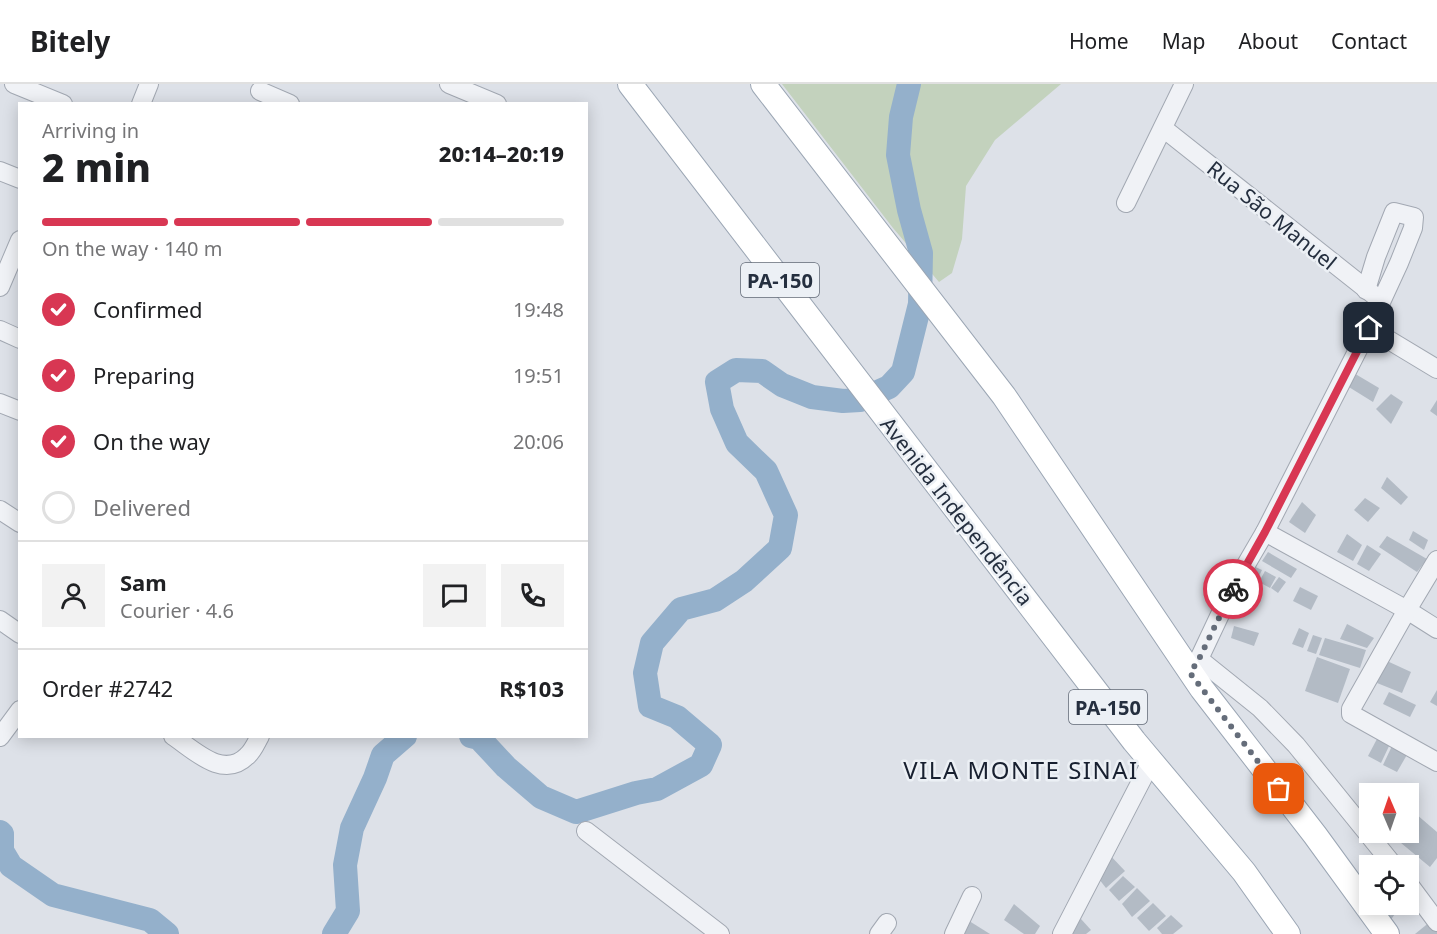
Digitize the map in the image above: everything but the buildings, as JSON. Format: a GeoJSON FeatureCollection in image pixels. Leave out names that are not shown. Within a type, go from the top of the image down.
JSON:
{"type":"FeatureCollection","features":[{"type":"Feature","properties":{"kind":"main road","name":"Avenida Independência"},"geometry":{"type":"LineString","coordinates":[[630,84],[930,477],[1151,762],[1244,872],[1288,934]]}},
{"type":"Feature","properties":{"kind":"main road"},"geometry":{"type":"LineString","coordinates":[[763,84],[1004,396],[1387,934]]}},
{"type":"Feature","properties":{"kind":"main road"},"geometry":{"type":"LineString","coordinates":[[1315,835],[1322,866],[1369,934]]}},
{"type":"Feature","properties":{"kind":"main road"},"geometry":{"type":"LineString","coordinates":[[1244,872],[1272,892],[1303,934]]}},
{"type":"Feature","properties":{"kind":"street"},"geometry":{"type":"LineString","coordinates":[[142,102],[149,84]]}},
{"type":"Feature","properties":{"kind":"street"},"geometry":{"type":"LineString","coordinates":[[449,84],[492,102]]}},
{"type":"Feature","properties":{"kind":"street"},"geometry":{"type":"LineString","coordinates":[[1126,202],[1184,84]]}},
{"type":"Feature","properties":{"kind":"street"},"geometry":{"type":"LineString","coordinates":[[26,86],[59,102]]}},
{"type":"Feature","properties":{"kind":"street"},"geometry":{"type":"LineString","coordinates":[[260,93],[285,102]]}},
{"type":"Feature","properties":{"kind":"street","name":"Rua São Manuel"},"geometry":{"type":"LineString","coordinates":[[1163,128],[1382,301]]}},
{"type":"Feature","properties":{"kind":"street"},"geometry":{"type":"LineString","coordinates":[[0,171],[18,178]]}},
{"type":"Feature","properties":{"kind":"street"},"geometry":{"type":"LineString","coordinates":[[1366,290],[1394,212],[1414,217],[1407,245],[1369,328],[1265,532],[1233,587],[1195,666],[1260,708],[1296,745],[1385,855]]}},
{"type":"Feature","properties":{"kind":"street"},"geometry":{"type":"LineString","coordinates":[[0,287],[18,245]]}},
{"type":"Feature","properties":{"kind":"street"},"geometry":{"type":"LineString","coordinates":[[1369,328],[1437,369]]}},
{"type":"Feature","properties":{"kind":"street"},"geometry":{"type":"LineString","coordinates":[[0,330],[18,338]]}},
{"type":"Feature","properties":{"kind":"street"},"geometry":{"type":"LineString","coordinates":[[0,403],[18,410]]}},
{"type":"Feature","properties":{"kind":"street"},"geometry":{"type":"LineString","coordinates":[[0,510],[18,522]]}},
{"type":"Feature","properties":{"kind":"street"},"geometry":{"type":"LineString","coordinates":[[1265,532],[1407,610],[1437,629]]}},
{"type":"Feature","properties":{"kind":"street"},"geometry":{"type":"LineString","coordinates":[[1437,560],[1407,610],[1351,714],[1354,718],[1437,762]]}},
{"type":"Feature","properties":{"kind":"street"},"geometry":{"type":"LineString","coordinates":[[0,620],[18,633]]}},
{"type":"Feature","properties":{"kind":"street"},"geometry":{"type":"LineString","coordinates":[[0,737],[18,713]]}},
{"type":"Feature","properties":{"kind":"street"},"geometry":{"type":"LineString","coordinates":[[176,738],[212,763],[223,766],[239,762],[247,757],[259,738]]}},
{"type":"Feature","properties":{"kind":"street"},"geometry":{"type":"LineString","coordinates":[[1062,934],[1151,762]]}},
{"type":"Feature","properties":{"kind":"street"},"geometry":{"type":"LineString","coordinates":[[586,831],[720,934]]}},
{"type":"Feature","properties":{"kind":"street"},"geometry":{"type":"LineString","coordinates":[[1419,891],[1437,905]]}},
{"type":"Feature","properties":{"kind":"street"},"geometry":{"type":"LineString","coordinates":[[954,934],[972,896]]}},
{"type":"Feature","properties":{"kind":"street"},"geometry":{"type":"LineString","coordinates":[[1419,898],[1437,922]]}},
{"type":"Feature","properties":{"kind":"green space"},"geometry":{"type":"Polygon","coordinates":[[[782,84],[1061,84],[995,140],[966,186],[962,239],[952,273],[939,282],[893,228],[782,84]]]}},
{"type":"Feature","properties":{"kind":"waterway"},"geometry":{"type":"LineString","coordinates":[[479,738],[506,767],[541,797],[576,812],[636,793],[657,789],[701,765],[710,745],[677,717],[650,706],[645,673],[652,643],[681,609],[715,600],[744,581],[780,548],[786,515],[766,471],[737,443],[722,409],[717,382],[736,370],[762,371],[782,385],[812,397],[843,401],[860,400],[889,387],[903,372],[920,304],[921,253],[909,210],[898,155],[901,117],[909,84]]}},
{"type":"Feature","properties":{"kind":"waterway"},"geometry":{"type":"LineString","coordinates":[[334,934],[348,911],[345,865],[352,828],[383,755],[403,738]]}},
{"type":"Feature","properties":{"kind":"waterway"},"geometry":{"type":"LineString","coordinates":[[0,832],[2,851],[11,866],[53,895],[150,920],[167,934]]}},
{"type":"Feature","properties":{"kind":"way so far"},"geometry":{"type":"LineString","coordinates":[[1233,589],[1190,673],[1279,789]]}},
{"type":"Feature","properties":{"kind":"district","name":"VILA MONTE SINAI"},"geometry":{"type":"Point","coordinates":[1021,769]}},
{"type":"Feature","properties":{"kind":"route"},"geometry":{"type":"LineString","coordinates":[[1233,589],[1265,532],[1369,328]]}}]}
